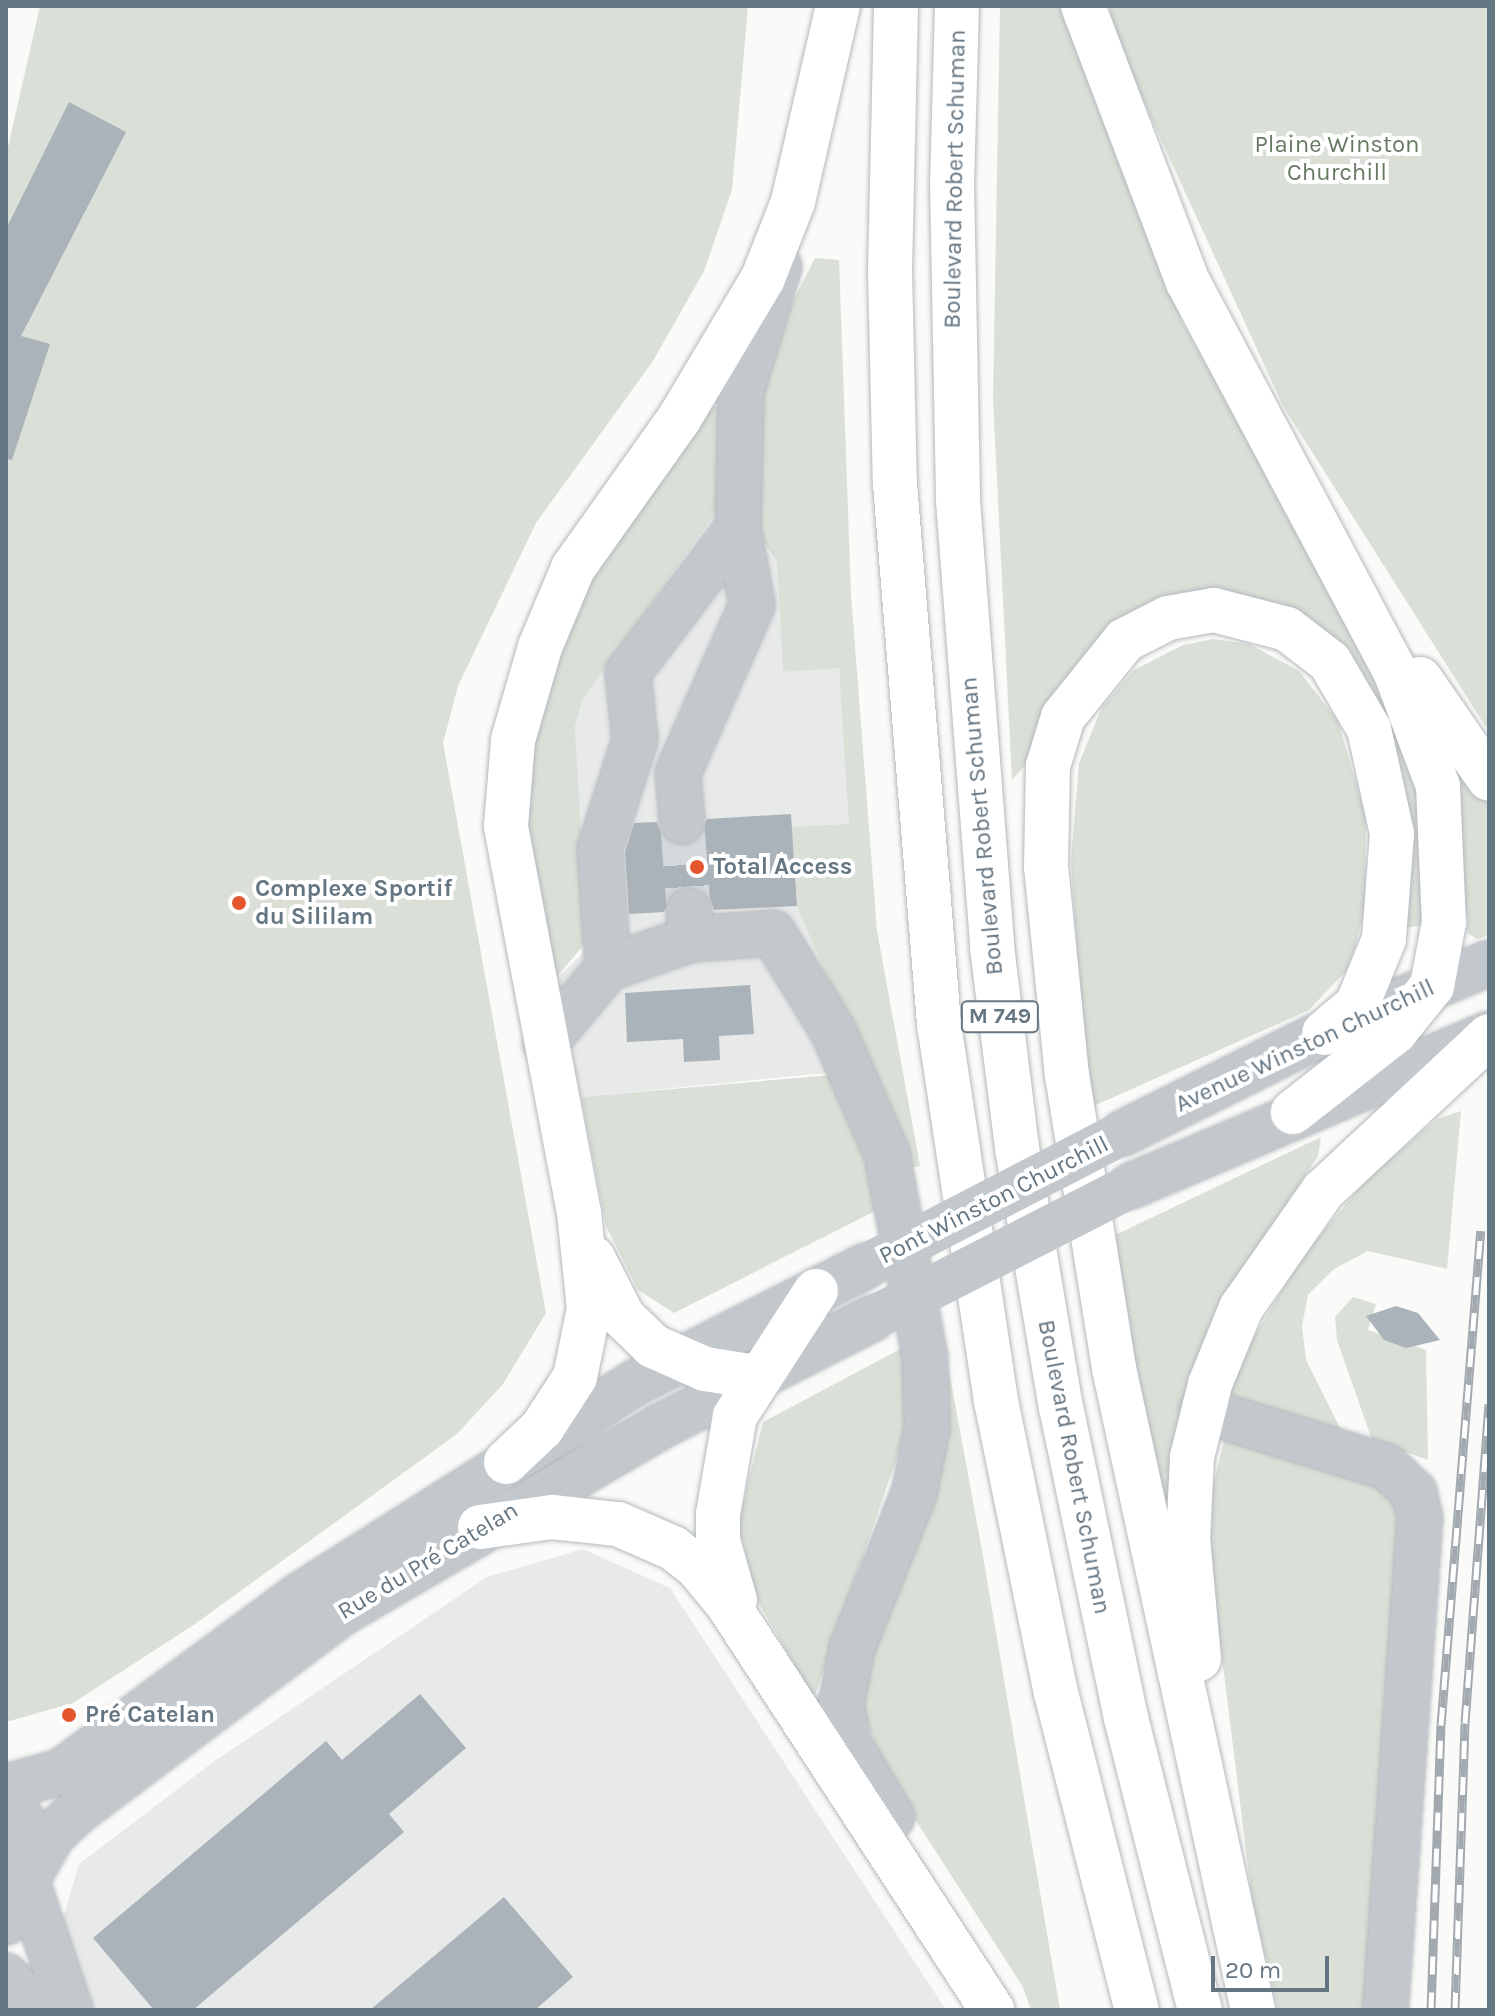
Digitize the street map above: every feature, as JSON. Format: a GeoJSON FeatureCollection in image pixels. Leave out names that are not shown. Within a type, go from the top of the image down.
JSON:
{"type":"FeatureCollection","features":[{"type":"Feature","properties":{"kind":"highway"},"geometry":{"type":"LineString","coordinates":[[506,1462],[562,1402],[582,1357],[589,1309],[579,1213],[506,826],[505,788],[524,693],[573,568],[728,343],[793,202],[838,6]]}},
{"type":"Feature","properties":{"kind":"highway","name":"M 749"},"geometry":{"type":"LineString","coordinates":[[896,6],[890,270],[895,484],[937,1009],[996,1401],[1056,1693],[1137,2010]]}},
{"type":"Feature","properties":{"kind":"highway","name":"Boulevard Robert Schuman"},"geometry":{"type":"LineString","coordinates":[[957,6],[952,183],[958,501],[993,962],[1061,1407],[1126,1718],[1200,2010]]}},
{"type":"Feature","properties":{"kind":"highway"},"geometry":{"type":"LineString","coordinates":[[1083,6],[1188,282],[1328,539],[1409,700],[1438,786],[1444,922],[1432,986],[1395,1032],[1293,1112]]}},
{"type":"Feature","properties":{"kind":"highway"},"geometry":{"type":"LineString","coordinates":[[1328,539],[1489,779]]}},
{"type":"Feature","properties":{"kind":"highway"},"geometry":{"type":"LineString","coordinates":[[1253,2010],[1103,1305],[1067,1076],[1046,867],[1048,766],[1063,717],[1125,640],[1168,618],[1214,610],[1287,629],[1330,662],[1369,729],[1392,834],[1384,939],[1357,1005],[1324,1033]]}},
{"type":"Feature","properties":{"kind":"highway"},"geometry":{"type":"LineString","coordinates":[[1233,1923],[1188,1539],[1192,1457],[1202,1410],[1241,1308],[1294,1225],[1355,1158],[1489,1035]]}},
{"type":"Feature","properties":{"kind":"highway"},"geometry":{"type":"LineString","coordinates":[[579,1213],[623,1317],[678,1360],[755,1377]]}},
{"type":"Feature","properties":{"kind":"highway"},"geometry":{"type":"LineString","coordinates":[[754,1645],[723,1566],[718,1514],[735,1416],[755,1377],[816,1291]]}},
{"type":"Feature","properties":{"kind":"highway"},"geometry":{"type":"LineString","coordinates":[[480,1527],[552,1517],[642,1532],[697,1567],[754,1645],[992,2010]]}},
{"type":"Feature","properties":{"kind":"street"},"geometry":{"type":"LineString","coordinates":[[682,821],[678,773],[752,605],[738,528],[741,392],[793,202]]}},
{"type":"Feature","properties":{"kind":"street"},"geometry":{"type":"LineString","coordinates":[[608,968],[600,849],[635,740],[628,673],[738,528]]}},
{"type":"Feature","properties":{"kind":"street"},"geometry":{"type":"LineString","coordinates":[[545,1043],[608,968],[690,925],[773,933],[833,1031],[887,1154],[925,1357],[927,1428],[914,1493],[852,1648],[843,1724],[861,1769],[1006,2010]]}},
{"type":"Feature","properties":{"kind":"street","name":"Avenue Winston Churchill"},"geometry":{"type":"LineString","coordinates":[[1123,1133],[1324,1033],[1489,963]]}},
{"type":"Feature","properties":{"kind":"street"},"geometry":{"type":"LineString","coordinates":[[1293,1112],[1489,1035]]}},
{"type":"Feature","properties":{"kind":"street","name":"Pont Winston Churchill"},"geometry":{"type":"LineString","coordinates":[[873,1318],[1131,1186],[1293,1112]]}},
{"type":"Feature","properties":{"kind":"street","name":"Pont Winston Churchill"},"geometry":{"type":"LineString","coordinates":[[866,1266],[1123,1133]]}},
{"type":"Feature","properties":{"kind":"street","name":"Rue du Pré Catelan"},"geometry":{"type":"LineString","coordinates":[[22,1893],[29,1832],[6,1790],[47,1779],[72,1765],[299,1596],[506,1462],[678,1360],[866,1266]]}},
{"type":"Feature","properties":{"kind":"street","name":"Rue du Pré Catelan"},"geometry":{"type":"LineString","coordinates":[[22,1893],[61,1825],[217,1701],[343,1612],[480,1527],[755,1377],[873,1318]]}},
{"type":"Feature","properties":{"kind":"street"},"geometry":{"type":"LineString","coordinates":[[1202,1410],[1387,1467],[1414,1492],[1420,1518],[1386,2010]]}},
{"type":"Feature","properties":{"kind":"street"},"geometry":{"type":"LineString","coordinates":[[22,1893],[70,2010]]}},
{"type":"Feature","properties":{"kind":"street"},"geometry":{"type":"LineString","coordinates":[[6,1976],[38,2010]]}},
{"type":"Feature","properties":{"kind":"shaded area"},"geometry":{"type":"Polygon","coordinates":[[[724,501],[777,562],[783,672],[839,667],[867,1069],[581,1097],[557,978],[583,953],[575,727],[583,699],[724,501]]]}},
{"type":"Feature","properties":{"kind":"shaded area"},"geometry":{"type":"Polygon","coordinates":[[[583,1549],[670,1588],[946,2010],[6,2010],[6,1979],[56,1942],[79,1864],[212,1763],[487,1577],[583,1549]]]}},
{"type":"Feature","properties":{"kind":"green space","name":"Complexe Sportif du Sililam"},"geometry":{"type":"Polygon","coordinates":[[[40,6],[748,6],[732,190],[704,271],[653,361],[536,523],[458,686],[443,743],[546,1313],[503,1384],[457,1434],[195,1624],[73,1703],[6,1722],[6,156],[40,6]]]}},
{"type":"Feature","properties":{"kind":"green space"},"geometry":{"type":"Polygon","coordinates":[[[1000,6],[1060,6],[1183,324],[1375,660],[1414,750],[1432,924],[1398,929],[1389,727],[1380,702],[1349,654],[1290,611],[1262,600],[1231,594],[1104,635],[1064,681],[1032,757],[1012,780],[993,400],[1000,6]]]}},
{"type":"Feature","properties":{"kind":"green space","name":"Plaine Winston Churchill"},"geometry":{"type":"Polygon","coordinates":[[[1109,6],[1489,6],[1489,732],[1283,406],[1121,52],[1109,6]]]}},
{"type":"Feature","properties":{"kind":"green space"},"geometry":{"type":"Polygon","coordinates":[[[815,258],[839,260],[851,594],[877,931],[920,1166],[908,1168],[797,906],[792,827],[849,824],[839,668],[783,672],[777,562],[759,537],[762,362],[815,258]]]}},
{"type":"Feature","properties":{"kind":"green space"},"geometry":{"type":"Polygon","coordinates":[[[725,406],[724,501],[583,699],[575,727],[587,941],[550,985],[528,880],[529,780],[542,701],[596,561],[709,407],[725,406]]]}},
{"type":"Feature","properties":{"kind":"green space"},"geometry":{"type":"Polygon","coordinates":[[[1213,639],[1249,644],[1299,671],[1338,721],[1366,817],[1365,910],[1346,971],[1309,1010],[1087,1109],[1071,861],[1079,763],[1102,707],[1134,670],[1183,645],[1213,639]]]}},
{"type":"Feature","properties":{"kind":"green space"},"geometry":{"type":"Polygon","coordinates":[[[1457,777],[1489,799],[1489,935],[1477,939],[1467,933],[1468,915],[1459,915],[1457,777]]]}},
{"type":"Feature","properties":{"kind":"green space"},"geometry":{"type":"Polygon","coordinates":[[[831,1075],[868,1143],[883,1207],[674,1313],[638,1290],[606,1226],[581,1097],[831,1075]]]}},
{"type":"Feature","properties":{"kind":"green space"},"geometry":{"type":"Polygon","coordinates":[[[1461,1111],[1447,1269],[1368,1251],[1334,1269],[1308,1295],[1302,1326],[1306,1360],[1341,1430],[1226,1403],[1249,1345],[1304,1254],[1368,1178],[1437,1119],[1461,1111]]]}},
{"type":"Feature","properties":{"kind":"green space"},"geometry":{"type":"Polygon","coordinates":[[[1321,1137],[1318,1156],[1243,1270],[1172,1579],[1109,1238],[1321,1137]]]}},
{"type":"Feature","properties":{"kind":"green space"},"geometry":{"type":"Polygon","coordinates":[[[1353,1297],[1376,1304],[1368,1330],[1426,1350],[1428,1460],[1372,1440],[1337,1340],[1335,1317],[1353,1297]]]}},
{"type":"Feature","properties":{"kind":"green space"},"geometry":{"type":"Polygon","coordinates":[[[908,1345],[916,1402],[814,1698],[758,1602],[738,1524],[763,1422],[908,1345]]]}},
{"type":"Feature","properties":{"kind":"green space"},"geometry":{"type":"Polygon","coordinates":[[[949,1371],[1060,2010],[1031,2010],[1023,1987],[882,1768],[864,1712],[864,1656],[927,1516],[949,1371]]]}},
{"type":"Feature","properties":{"kind":"green space"},"geometry":{"type":"Polygon","coordinates":[[[1225,1437],[1395,1488],[1408,1512],[1375,2010],[1278,2010],[1252,1899],[1211,1569],[1212,1490],[1225,1437]]]}},
{"type":"Feature","properties":{"kind":"building"},"geometry":{"type":"Polygon","coordinates":[[[69,102],[126,132],[21,336],[50,344],[12,460],[6,459],[6,229],[69,102]]]}},
{"type":"Feature","properties":{"kind":"building"},"geometry":{"type":"Polygon","coordinates":[[[791,814],[797,906],[714,910],[709,896],[688,886],[674,891],[664,912],[629,914],[625,852],[634,823],[657,822],[662,836],[683,846],[697,841],[707,819],[791,814]]]}},
{"type":"Feature","properties":{"kind":"building"},"geometry":{"type":"Polygon","coordinates":[[[750,985],[754,1034],[719,1036],[720,1060],[684,1062],[683,1039],[627,1042],[625,993],[750,985]]]}},
{"type":"Feature","properties":{"kind":"building"},"geometry":{"type":"Polygon","coordinates":[[[1396,1306],[1418,1313],[1440,1340],[1406,1348],[1384,1340],[1366,1316],[1396,1306]]]}},
{"type":"Feature","properties":{"kind":"building"},"geometry":{"type":"Polygon","coordinates":[[[420,1694],[466,1748],[389,1814],[404,1832],[193,2010],[154,2010],[93,1938],[326,1741],[342,1760],[420,1694]]]}},
{"type":"Feature","properties":{"kind":"building"},"geometry":{"type":"Polygon","coordinates":[[[504,1897],[573,1977],[535,2010],[370,2010],[504,1897]]]}},
{"type":"Feature","properties":{"kind":"tunnel"},"geometry":{"type":"LineString","coordinates":[[682,821],[689,911]]}},
{"type":"Feature","properties":{"kind":"railway"},"geometry":{"type":"LineString","coordinates":[[1431,2010],[1441,1725],[1481,1231]]}},
{"type":"Feature","properties":{"kind":"railway"},"geometry":{"type":"LineString","coordinates":[[1455,2010],[1465,1723],[1489,1404]]}},
{"type":"Feature","properties":{"kind":"place","name":"Total Access"},"geometry":{"type":"Point","coordinates":[697,867]}},
{"type":"Feature","properties":{"kind":"place","name":"Complexe Sportif du Sililam"},"geometry":{"type":"Point","coordinates":[239,903]}},
{"type":"Feature","properties":{"kind":"place","name":"Pré Catelan"},"geometry":{"type":"Point","coordinates":[69,1715]}}]}
